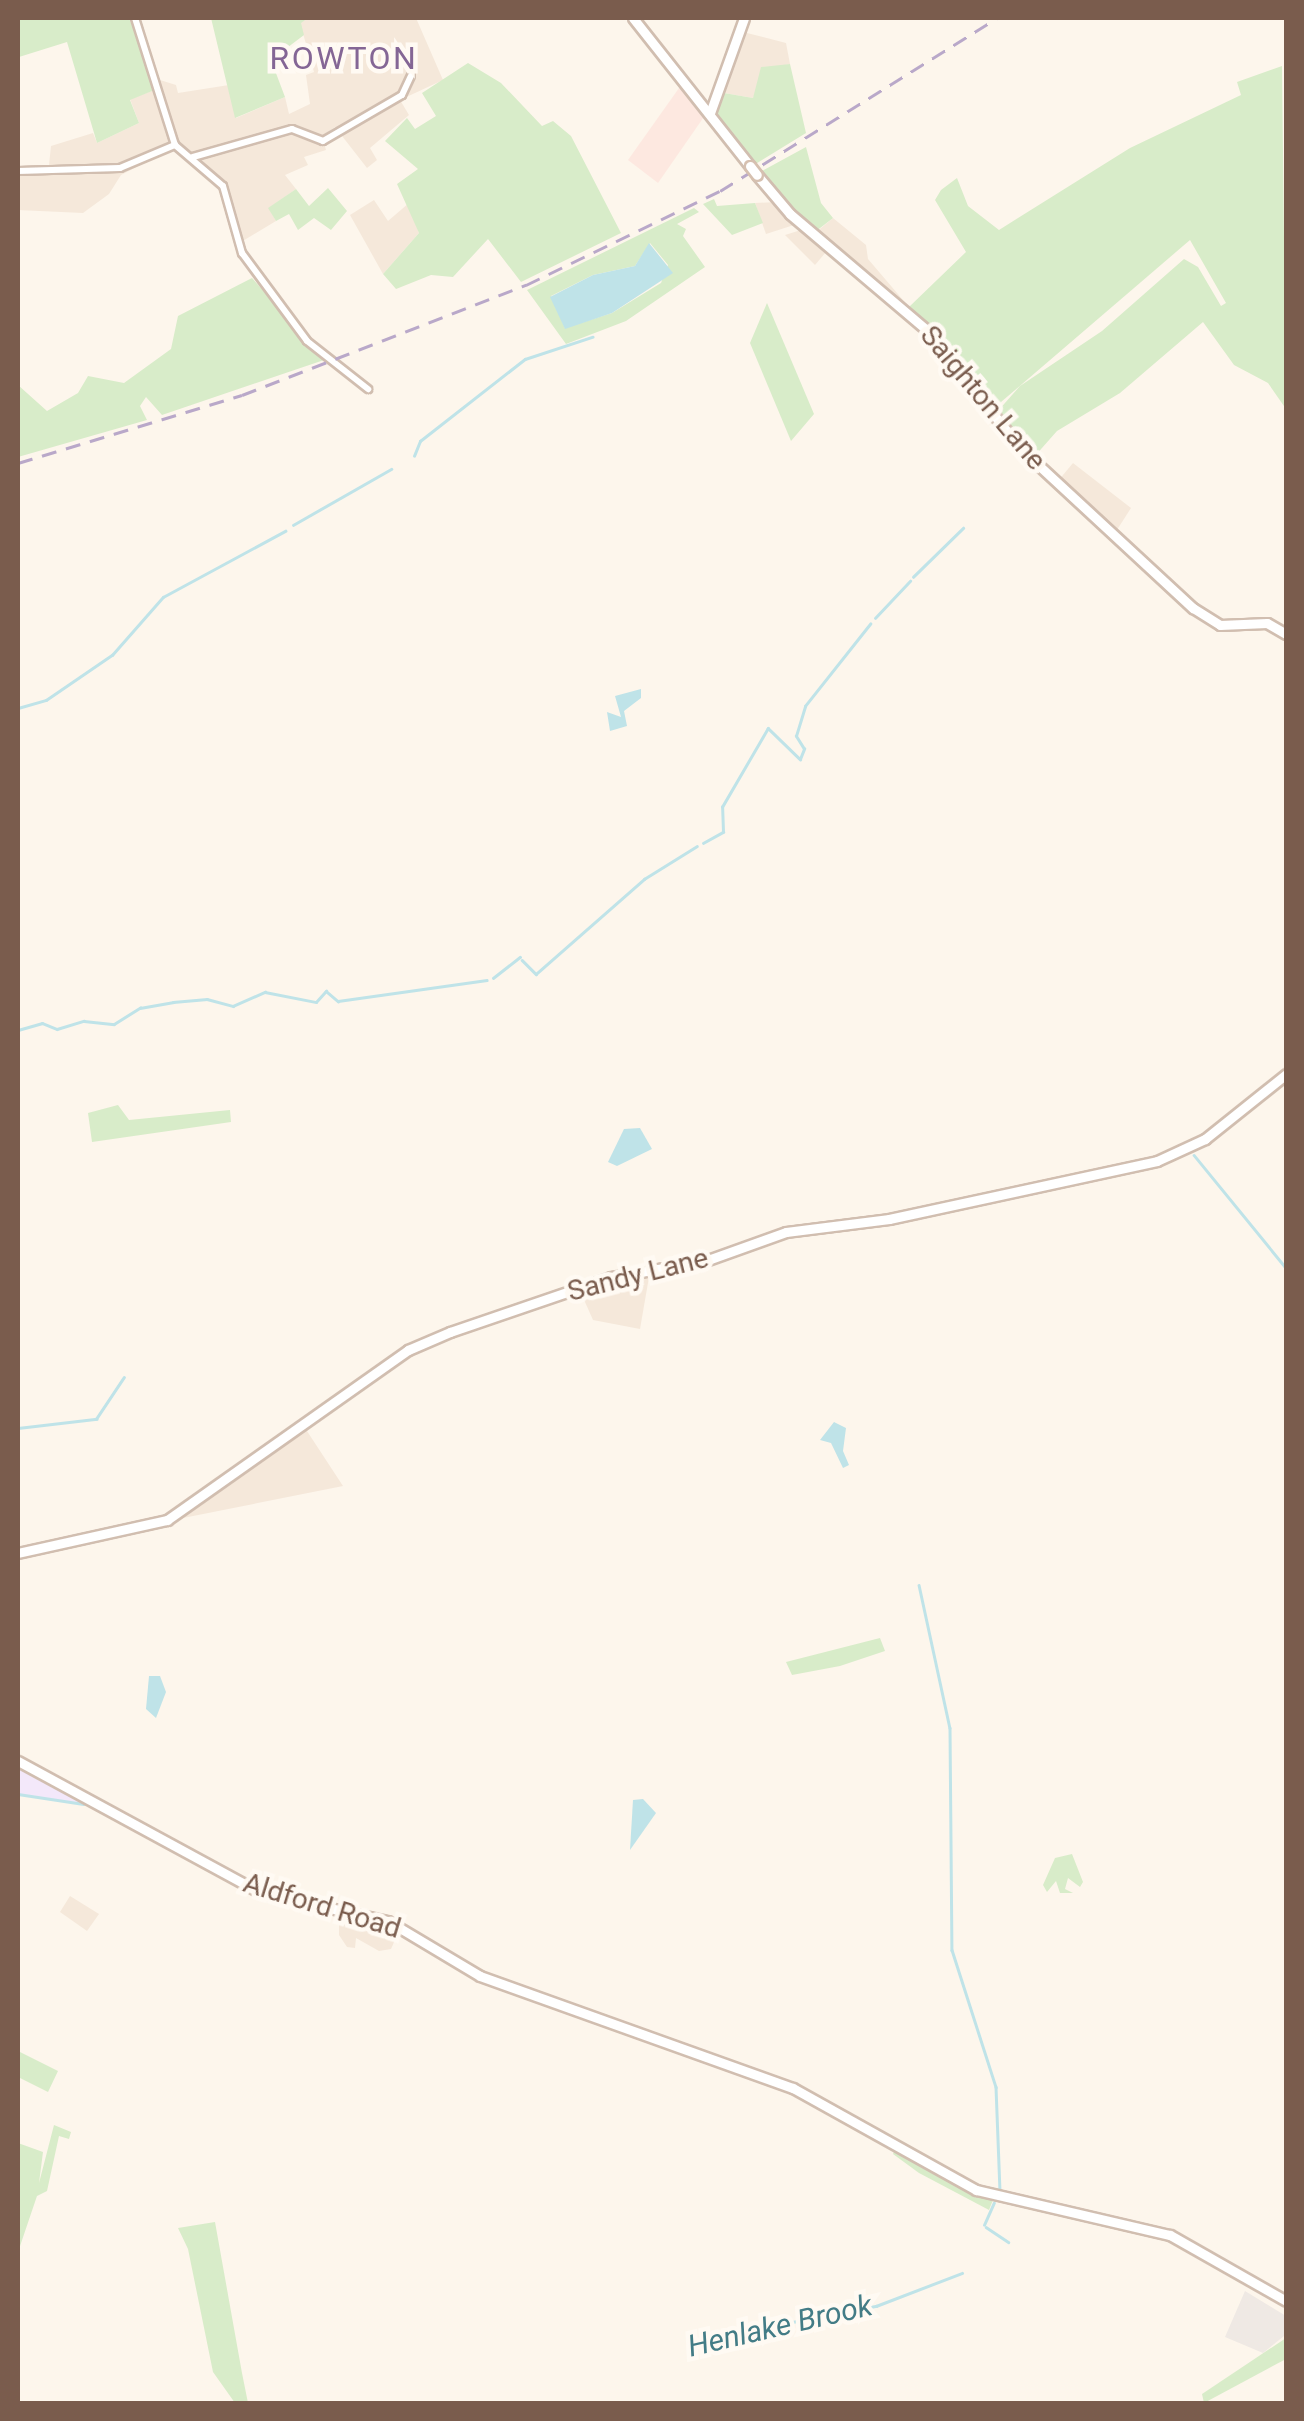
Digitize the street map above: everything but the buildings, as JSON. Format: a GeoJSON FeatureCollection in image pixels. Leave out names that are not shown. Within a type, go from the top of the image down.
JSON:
{"type":"FeatureCollection","features":[{"type":"Feature","properties":{"kind":"street"},"geometry":{"type":"LineString","coordinates":[[135,18],[175,146],[223,186],[242,253],[257,277],[291,312],[307,341],[368,390]]}},
{"type":"Feature","properties":{"kind":"street","name":"Saighton Lane"},"geometry":{"type":"LineString","coordinates":[[633,18],[790,214],[928,331],[1020,448],[1193,608],[1220,625],[1267,623],[1286,634]]}},
{"type":"Feature","properties":{"kind":"street"},"geometry":{"type":"LineString","coordinates":[[710,113],[744,18]]}},
{"type":"Feature","properties":{"kind":"street"},"geometry":{"type":"LineString","coordinates":[[192,157],[292,128],[322,141],[402,95],[411,76]]}},
{"type":"Feature","properties":{"kind":"street"},"geometry":{"type":"LineString","coordinates":[[18,171],[120,168],[175,146]]}},
{"type":"Feature","properties":{"kind":"street","name":"Sandy Lane"},"geometry":{"type":"LineString","coordinates":[[18,1553],[167,1520],[408,1350],[450,1332],[611,1277],[705,1261],[786,1232],[889,1219],[1157,1161],[1206,1140],[1286,1074]]}},
{"type":"Feature","properties":{"kind":"street","name":"Aldford Road"},"geometry":{"type":"LineString","coordinates":[[18,1761],[260,1892],[388,1921],[458,1966],[578,2014],[793,2088],[976,2190],[1182,2241],[1286,2301]]}},
{"type":"Feature","properties":{"kind":"shaded area"},"geometry":{"type":"Polygon","coordinates":[[[308,18],[416,18],[443,80],[400,100],[409,115],[370,148],[377,160],[367,168],[335,127],[322,136],[326,150],[304,157],[308,165],[285,175],[296,189],[269,208],[276,221],[241,242],[226,186],[200,161],[173,148],[121,175],[109,194],[83,213],[18,210],[18,174],[48,175],[51,146],[93,133],[97,143],[139,123],[130,99],[157,89],[160,80],[176,85],[178,93],[229,85],[236,118],[285,97],[289,114],[310,104],[306,75],[314,72],[300,23],[308,18]]]}},
{"type":"Feature","properties":{"kind":"shaded area"},"geometry":{"type":"Polygon","coordinates":[[[743,32],[786,43],[790,64],[767,69],[753,98],[724,93],[743,32]]]}},
{"type":"Feature","properties":{"kind":"shaded area"},"geometry":{"type":"Polygon","coordinates":[[[684,81],[708,111],[658,183],[628,160],[684,81]]]}},
{"type":"Feature","properties":{"kind":"shaded area"},"geometry":{"type":"Polygon","coordinates":[[[374,200],[388,221],[409,203],[419,233],[383,274],[350,215],[374,200]]]}},
{"type":"Feature","properties":{"kind":"shaded area"},"geometry":{"type":"Polygon","coordinates":[[[777,202],[797,224],[766,234],[755,203],[777,202]]]}},
{"type":"Feature","properties":{"kind":"shaded area"},"geometry":{"type":"Polygon","coordinates":[[[833,218],[866,245],[868,259],[909,307],[815,233],[833,218]]]}},
{"type":"Feature","properties":{"kind":"shaded area"},"geometry":{"type":"Polygon","coordinates":[[[801,230],[826,252],[815,265],[785,235],[801,230]]]}},
{"type":"Feature","properties":{"kind":"shaded area"},"geometry":{"type":"Polygon","coordinates":[[[1073,463],[1131,508],[1115,533],[1058,481],[1073,463]]]}},
{"type":"Feature","properties":{"kind":"shaded area"},"geometry":{"type":"Polygon","coordinates":[[[649,1277],[640,1329],[593,1320],[581,1293],[649,1277]]]}},
{"type":"Feature","properties":{"kind":"shaded area"},"geometry":{"type":"Polygon","coordinates":[[[305,1428],[343,1486],[173,1520],[198,1504],[305,1428]]]}},
{"type":"Feature","properties":{"kind":"shaded area"},"geometry":{"type":"Polygon","coordinates":[[[18,1765],[84,1802],[83,1804],[18,1794],[18,1765]]]}},
{"type":"Feature","properties":{"kind":"shaded area"},"geometry":{"type":"Polygon","coordinates":[[[70,1896],[99,1914],[87,1931],[60,1912],[70,1896]]]}},
{"type":"Feature","properties":{"kind":"shaded area"},"geometry":{"type":"Polygon","coordinates":[[[339,1912],[399,1931],[391,1949],[379,1951],[356,1938],[355,1948],[347,1947],[339,1935],[339,1912]]]}},
{"type":"Feature","properties":{"kind":"shaded area"},"geometry":{"type":"Polygon","coordinates":[[[1245,2291],[1286,2316],[1284,2336],[1263,2353],[1225,2337],[1245,2291]]]}},
{"type":"Feature","properties":{"kind":"green space"},"geometry":{"type":"Polygon","coordinates":[[[18,18],[129,18],[157,89],[130,100],[139,123],[97,143],[67,42],[19,57],[18,18]]]}},
{"type":"Feature","properties":{"kind":"green space"},"geometry":{"type":"Polygon","coordinates":[[[211,18],[308,18],[301,23],[304,35],[271,60],[285,97],[235,118],[211,18]]]}},
{"type":"Feature","properties":{"kind":"green space"},"geometry":{"type":"Polygon","coordinates":[[[468,63],[501,83],[542,126],[553,121],[571,136],[621,233],[521,282],[488,239],[453,277],[431,275],[396,289],[383,274],[419,233],[397,184],[418,169],[385,141],[407,118],[415,129],[436,116],[422,93],[468,63]]]}},
{"type":"Feature","properties":{"kind":"green space"},"geometry":{"type":"Polygon","coordinates":[[[790,64],[806,133],[754,165],[715,115],[724,93],[753,98],[761,67],[790,64]]]}},
{"type":"Feature","properties":{"kind":"green space"},"geometry":{"type":"Polygon","coordinates":[[[1282,66],[1286,409],[1268,383],[1234,365],[1203,322],[1120,393],[1057,431],[1034,457],[997,412],[1020,386],[1102,331],[1184,259],[1198,267],[1221,306],[1226,303],[1190,240],[994,408],[909,307],[966,252],[935,200],[941,190],[957,178],[968,206],[999,230],[1130,148],[1241,95],[1237,82],[1282,66]]]}},
{"type":"Feature","properties":{"kind":"green space"},"geometry":{"type":"Polygon","coordinates":[[[806,147],[821,203],[833,218],[815,232],[760,172],[806,147]]]}},
{"type":"Feature","properties":{"kind":"green space"},"geometry":{"type":"Polygon","coordinates":[[[328,188],[347,211],[331,230],[314,218],[298,230],[289,214],[276,221],[268,208],[296,189],[309,206],[328,188]]]}},
{"type":"Feature","properties":{"kind":"green space"},"geometry":{"type":"Polygon","coordinates":[[[714,199],[717,206],[755,203],[763,223],[732,235],[703,204],[714,199]]]}},
{"type":"Feature","properties":{"kind":"green space"},"geometry":{"type":"Polygon","coordinates":[[[694,208],[699,212],[677,224],[686,229],[683,236],[705,267],[626,321],[566,344],[527,290],[694,208]],[[650,243],[635,266],[593,275],[551,296],[565,328],[612,313],[661,283],[668,265],[650,243]]]}},
{"type":"Feature","properties":{"kind":"green space"},"geometry":{"type":"Polygon","coordinates":[[[252,278],[324,360],[162,415],[146,397],[140,406],[147,420],[18,457],[18,385],[47,411],[78,393],[88,376],[124,383],[171,349],[178,316],[252,278]]]}},
{"type":"Feature","properties":{"kind":"green space"},"geometry":{"type":"Polygon","coordinates":[[[767,303],[814,414],[791,441],[750,343],[767,303]]]}},
{"type":"Feature","properties":{"kind":"green space"},"geometry":{"type":"Polygon","coordinates":[[[118,1105],[129,1120],[230,1110],[231,1122],[92,1142],[88,1113],[118,1105]]]}},
{"type":"Feature","properties":{"kind":"green space"},"geometry":{"type":"Polygon","coordinates":[[[880,1638],[885,1651],[840,1666],[792,1675],[786,1662],[880,1638]]]}},
{"type":"Feature","properties":{"kind":"green space"},"geometry":{"type":"Polygon","coordinates":[[[1072,1854],[1083,1882],[1080,1887],[1068,1878],[1065,1889],[1073,1893],[1060,1893],[1056,1881],[1047,1892],[1043,1885],[1055,1858],[1072,1854]]]}},
{"type":"Feature","properties":{"kind":"green space"},"geometry":{"type":"Polygon","coordinates":[[[18,2051],[58,2071],[48,2092],[18,2077],[18,2051]]]}},
{"type":"Feature","properties":{"kind":"green space"},"geometry":{"type":"Polygon","coordinates":[[[54,2125],[71,2132],[69,2139],[59,2136],[47,2191],[37,2196],[18,2252],[18,2143],[43,2152],[39,2183],[54,2125]]]}},
{"type":"Feature","properties":{"kind":"green space"},"geometry":{"type":"Polygon","coordinates":[[[896,2147],[993,2200],[989,2210],[919,2173],[893,2154],[896,2147]]]}},
{"type":"Feature","properties":{"kind":"green space"},"geometry":{"type":"Polygon","coordinates":[[[215,2222],[248,2403],[235,2403],[213,2372],[188,2249],[178,2228],[215,2222]]]}},
{"type":"Feature","properties":{"kind":"green space"},"geometry":{"type":"Polygon","coordinates":[[[1286,2338],[1286,2359],[1204,2403],[1202,2394],[1286,2338]]]}},
{"type":"Feature","properties":{"kind":"water"},"geometry":{"type":"Polygon","coordinates":[[[649,243],[673,273],[612,313],[565,329],[550,297],[593,275],[635,266],[649,243]]]}},
{"type":"Feature","properties":{"kind":"water"},"geometry":{"type":"Polygon","coordinates":[[[641,689],[641,698],[624,711],[627,726],[610,731],[607,712],[621,717],[615,696],[641,689]]]}},
{"type":"Feature","properties":{"kind":"water"},"geometry":{"type":"Polygon","coordinates":[[[640,1128],[652,1149],[617,1166],[608,1162],[624,1129],[640,1128]]]}},
{"type":"Feature","properties":{"kind":"water"},"geometry":{"type":"Polygon","coordinates":[[[834,1422],[846,1428],[843,1451],[849,1465],[843,1468],[831,1443],[820,1440],[834,1422]]]}},
{"type":"Feature","properties":{"kind":"water"},"geometry":{"type":"Polygon","coordinates":[[[149,1676],[160,1676],[166,1692],[156,1718],[146,1709],[149,1676]]]}},
{"type":"Feature","properties":{"kind":"water"},"geometry":{"type":"Polygon","coordinates":[[[643,1799],[656,1813],[630,1850],[633,1800],[643,1799]]]}},
{"type":"Feature","properties":{"kind":"waterway"},"geometry":{"type":"LineString","coordinates":[[414,456],[420,441],[525,359],[592,337]]}},
{"type":"Feature","properties":{"kind":"waterway"},"geometry":{"type":"LineString","coordinates":[[293,525],[391,469]]}},
{"type":"Feature","properties":{"kind":"waterway"},"geometry":{"type":"LineString","coordinates":[[913,577],[963,528]]}},
{"type":"Feature","properties":{"kind":"waterway"},"geometry":{"type":"LineString","coordinates":[[18,708],[46,700],[112,655],[163,597],[285,531]]}},
{"type":"Feature","properties":{"kind":"waterway"},"geometry":{"type":"LineString","coordinates":[[875,618],[910,581]]}},
{"type":"Feature","properties":{"kind":"waterway"},"geometry":{"type":"LineString","coordinates":[[703,843],[723,832],[722,807],[768,728],[800,759],[804,749],[796,736],[805,706],[870,624]]}},
{"type":"Feature","properties":{"kind":"waterway"},"geometry":{"type":"LineString","coordinates":[[522,960],[536,974],[644,879],[697,846]]}},
{"type":"Feature","properties":{"kind":"waterway"},"geometry":{"type":"LineString","coordinates":[[493,978],[520,957]]}},
{"type":"Feature","properties":{"kind":"waterway"},"geometry":{"type":"LineString","coordinates":[[18,1030],[42,1023],[57,1029],[84,1021],[114,1024],[140,1008],[173,1002],[207,999],[233,1006],[265,992],[316,1002],[326,991],[338,1001],[487,980]]}},
{"type":"Feature","properties":{"kind":"waterway"},"geometry":{"type":"LineString","coordinates":[[1194,1155],[1286,1268]]}},
{"type":"Feature","properties":{"kind":"waterway"},"geometry":{"type":"LineString","coordinates":[[18,1428],[96,1419],[124,1377]]}},
{"type":"Feature","properties":{"kind":"waterway"},"geometry":{"type":"LineString","coordinates":[[919,1585],[950,1728],[952,1950],[996,2087],[1000,2191]]}},
{"type":"Feature","properties":{"kind":"waterway"},"geometry":{"type":"LineString","coordinates":[[18,1794],[83,1804]]}},
{"type":"Feature","properties":{"kind":"waterway"},"geometry":{"type":"LineString","coordinates":[[984,2225],[994,2203]]}},
{"type":"Feature","properties":{"kind":"waterway"},"geometry":{"type":"LineString","coordinates":[[986,2227],[1008,2242]]}},
{"type":"Feature","properties":{"kind":"waterway","name":"Henlake Brook"},"geometry":{"type":"LineString","coordinates":[[730,2334],[876,2306],[962,2273]]}},
{"type":"Feature","properties":{"kind":"railway"},"geometry":{"type":"LineString","coordinates":[[18,463],[242,395],[526,285],[720,191],[997,18]]}},
{"type":"Feature","properties":{"kind":"district","name":"ROWTON"},"geometry":{"type":"Point","coordinates":[344,58]}}]}
